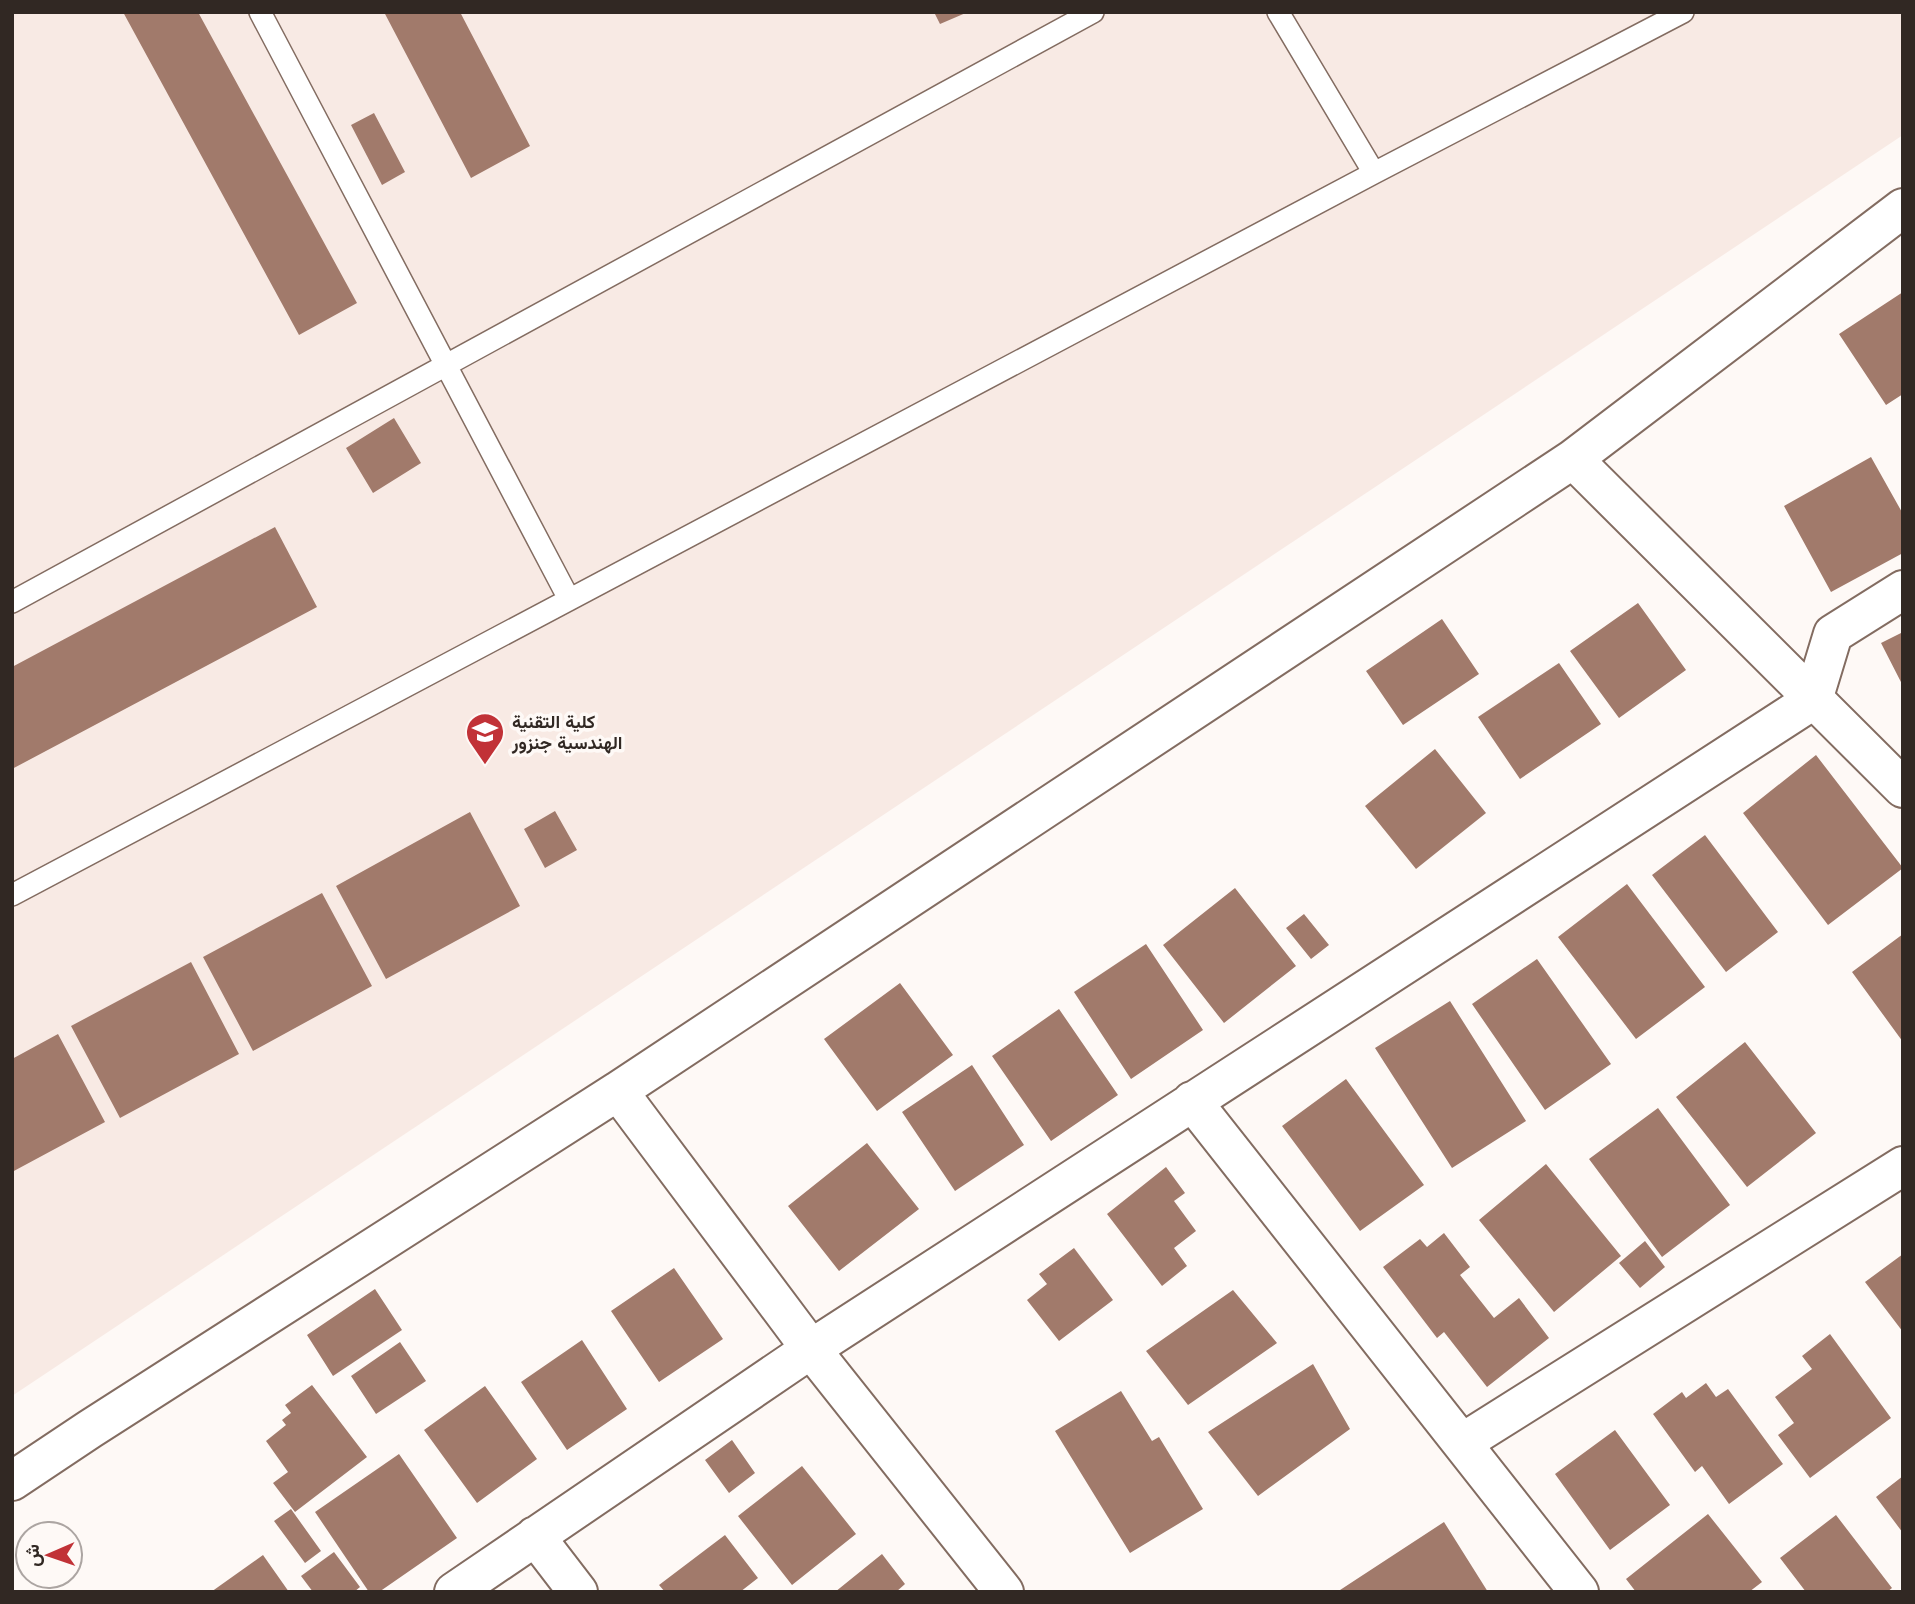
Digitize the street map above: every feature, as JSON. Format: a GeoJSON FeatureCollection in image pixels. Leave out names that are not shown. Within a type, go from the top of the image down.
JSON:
{"type":"FeatureCollection","features":[{"type":"Feature","properties":{"kind":"street"},"geometry":{"type":"LineString","coordinates":[[12,1481],[618,1091],[1573,459],[1903,208]]}},
{"type":"Feature","properties":{"kind":"street"},"geometry":{"type":"LineString","coordinates":[[1573,459],[1903,788]]}},
{"type":"Feature","properties":{"kind":"street"},"geometry":{"type":"LineString","coordinates":[[453,1592],[811,1349],[1813,700],[1833,634],[1903,590]]}},
{"type":"Feature","properties":{"kind":"street"},"geometry":{"type":"LineString","coordinates":[[618,1091],[811,1349],[1004,1592]]}},
{"type":"Feature","properties":{"kind":"street"},"geometry":{"type":"LineString","coordinates":[[1192,1101],[1579,1592]]}},
{"type":"Feature","properties":{"kind":"street"},"geometry":{"type":"LineString","coordinates":[[1462,1443],[1903,1166]]}},
{"type":"Feature","properties":{"kind":"street"},"geometry":{"type":"LineString","coordinates":[[535,1535],[578,1592]]}},
{"type":"Feature","properties":{"kind":"lane"},"geometry":{"type":"LineString","coordinates":[[260,12],[569,599]]}},
{"type":"Feature","properties":{"kind":"lane"},"geometry":{"type":"LineString","coordinates":[[12,602],[1093,12]]}},
{"type":"Feature","properties":{"kind":"lane"},"geometry":{"type":"LineString","coordinates":[[1278,12],[1374,173]]}},
{"type":"Feature","properties":{"kind":"lane"},"geometry":{"type":"LineString","coordinates":[[12,895],[1683,12]]}},
{"type":"Feature","properties":{"kind":"shaded area","name":"كلية التقنية الهندسية جنزور"},"geometry":{"type":"Polygon","coordinates":[[[12,12],[1903,12],[1903,135],[12,1396],[12,12]]]}},
{"type":"Feature","properties":{"kind":"building"},"geometry":{"type":"Polygon","coordinates":[[[123,12],[198,12],[357,303],[299,335],[123,12]]]}},
{"type":"Feature","properties":{"kind":"building"},"geometry":{"type":"Polygon","coordinates":[[[384,12],[460,12],[530,146],[471,178],[384,12]]]}},
{"type":"Feature","properties":{"kind":"building"},"geometry":{"type":"Polygon","coordinates":[[[934,12],[968,12],[940,24],[934,12]]]}},
{"type":"Feature","properties":{"kind":"building"},"geometry":{"type":"Polygon","coordinates":[[[374,113],[405,172],[382,185],[351,125],[374,113]]]}},
{"type":"Feature","properties":{"kind":"building"},"geometry":{"type":"Polygon","coordinates":[[[1903,292],[1903,394],[1886,405],[1839,334],[1903,292]]]}},
{"type":"Feature","properties":{"kind":"building"},"geometry":{"type":"Polygon","coordinates":[[[394,418],[421,463],[373,493],[346,448],[394,418]]]}},
{"type":"Feature","properties":{"kind":"building"},"geometry":{"type":"Polygon","coordinates":[[[1871,457],[1903,514],[1903,553],[1831,592],[1784,506],[1871,457]]]}},
{"type":"Feature","properties":{"kind":"building"},"geometry":{"type":"Polygon","coordinates":[[[275,527],[317,607],[12,769],[12,667],[275,527]]]}},
{"type":"Feature","properties":{"kind":"building"},"geometry":{"type":"Polygon","coordinates":[[[1638,603],[1686,670],[1619,718],[1570,651],[1638,603]]]}},
{"type":"Feature","properties":{"kind":"building"},"geometry":{"type":"Polygon","coordinates":[[[1442,619],[1479,674],[1403,725],[1366,671],[1442,619]]]}},
{"type":"Feature","properties":{"kind":"building"},"geometry":{"type":"Polygon","coordinates":[[[1903,632],[1903,686],[1881,643],[1903,632]]]}},
{"type":"Feature","properties":{"kind":"building"},"geometry":{"type":"Polygon","coordinates":[[[1559,663],[1601,724],[1520,779],[1478,717],[1559,663]]]}},
{"type":"Feature","properties":{"kind":"building"},"geometry":{"type":"Polygon","coordinates":[[[1435,749],[1486,813],[1416,869],[1365,806],[1435,749]]]}},
{"type":"Feature","properties":{"kind":"building"},"geometry":{"type":"Polygon","coordinates":[[[1816,755],[1903,868],[1828,925],[1743,813],[1816,755]]]}},
{"type":"Feature","properties":{"kind":"building"},"geometry":{"type":"Polygon","coordinates":[[[555,811],[577,850],[545,868],[524,829],[555,811]]]}},
{"type":"Feature","properties":{"kind":"building"},"geometry":{"type":"Polygon","coordinates":[[[470,812],[520,906],[386,979],[336,886],[470,812]]]}},
{"type":"Feature","properties":{"kind":"building"},"geometry":{"type":"Polygon","coordinates":[[[1705,835],[1778,932],[1726,972],[1652,875],[1705,835]]]}},
{"type":"Feature","properties":{"kind":"building"},"geometry":{"type":"Polygon","coordinates":[[[1627,884],[1705,987],[1636,1039],[1558,937],[1627,884]]]}},
{"type":"Feature","properties":{"kind":"building"},"geometry":{"type":"Polygon","coordinates":[[[1235,888],[1296,966],[1224,1023],[1163,945],[1235,888]]]}},
{"type":"Feature","properties":{"kind":"building"},"geometry":{"type":"Polygon","coordinates":[[[322,893],[372,986],[253,1051],[203,957],[322,893]]]}},
{"type":"Feature","properties":{"kind":"building"},"geometry":{"type":"Polygon","coordinates":[[[1304,914],[1329,945],[1311,959],[1286,928],[1304,914]]]}},
{"type":"Feature","properties":{"kind":"building"},"geometry":{"type":"Polygon","coordinates":[[[1903,934],[1903,1042],[1852,972],[1903,934]]]}},
{"type":"Feature","properties":{"kind":"building"},"geometry":{"type":"Polygon","coordinates":[[[1146,944],[1203,1030],[1131,1079],[1074,992],[1146,944]]]}},
{"type":"Feature","properties":{"kind":"building"},"geometry":{"type":"Polygon","coordinates":[[[1537,959],[1611,1064],[1545,1110],[1472,1004],[1537,959]]]}},
{"type":"Feature","properties":{"kind":"building"},"geometry":{"type":"Polygon","coordinates":[[[191,962],[239,1054],[120,1118],[71,1026],[191,962]]]}},
{"type":"Feature","properties":{"kind":"building"},"geometry":{"type":"Polygon","coordinates":[[[900,983],[953,1055],[877,1111],[824,1039],[900,983]]]}},
{"type":"Feature","properties":{"kind":"building"},"geometry":{"type":"Polygon","coordinates":[[[1450,1001],[1526,1121],[1452,1168],[1375,1048],[1450,1001]]]}},
{"type":"Feature","properties":{"kind":"building"},"geometry":{"type":"Polygon","coordinates":[[[1059,1009],[1118,1095],[1051,1141],[992,1056],[1059,1009]]]}},
{"type":"Feature","properties":{"kind":"building"},"geometry":{"type":"Polygon","coordinates":[[[58,1034],[105,1122],[12,1172],[12,1059],[58,1034]]]}},
{"type":"Feature","properties":{"kind":"building"},"geometry":{"type":"Polygon","coordinates":[[[1745,1042],[1816,1133],[1747,1187],[1676,1097],[1745,1042]]]}},
{"type":"Feature","properties":{"kind":"building"},"geometry":{"type":"Polygon","coordinates":[[[972,1065],[1024,1145],[955,1191],[902,1112],[972,1065]]]}},
{"type":"Feature","properties":{"kind":"building"},"geometry":{"type":"Polygon","coordinates":[[[1346,1079],[1424,1185],[1360,1231],[1282,1126],[1346,1079]]]}},
{"type":"Feature","properties":{"kind":"building"},"geometry":{"type":"Polygon","coordinates":[[[1658,1108],[1730,1205],[1662,1257],[1589,1159],[1658,1108]]]}},
{"type":"Feature","properties":{"kind":"building"},"geometry":{"type":"Polygon","coordinates":[[[867,1143],[919,1209],[839,1271],[788,1206],[867,1143]]]}},
{"type":"Feature","properties":{"kind":"building"},"geometry":{"type":"Polygon","coordinates":[[[1546,1164],[1621,1256],[1554,1312],[1479,1220],[1546,1164]]]}},
{"type":"Feature","properties":{"kind":"building"},"geometry":{"type":"Polygon","coordinates":[[[1166,1167],[1185,1193],[1174,1201],[1196,1231],[1174,1248],[1187,1266],[1162,1286],[1107,1214],[1166,1167]]]}},
{"type":"Feature","properties":{"kind":"building"},"geometry":{"type":"Polygon","coordinates":[[[1444,1233],[1470,1267],[1460,1275],[1494,1318],[1519,1298],[1549,1338],[1487,1387],[1444,1332],[1437,1338],[1383,1267],[1420,1239],[1427,1247],[1444,1233]]]}},
{"type":"Feature","properties":{"kind":"building"},"geometry":{"type":"Polygon","coordinates":[[[1645,1241],[1665,1267],[1640,1288],[1619,1263],[1645,1241]]]}},
{"type":"Feature","properties":{"kind":"building"},"geometry":{"type":"Polygon","coordinates":[[[1074,1248],[1113,1300],[1059,1341],[1027,1300],[1047,1284],[1039,1274],[1074,1248]]]}},
{"type":"Feature","properties":{"kind":"building"},"geometry":{"type":"Polygon","coordinates":[[[1903,1254],[1903,1332],[1865,1282],[1903,1254]]]}},
{"type":"Feature","properties":{"kind":"building"},"geometry":{"type":"Polygon","coordinates":[[[674,1268],[723,1339],[659,1382],[611,1311],[674,1268]]]}},
{"type":"Feature","properties":{"kind":"building"},"geometry":{"type":"Polygon","coordinates":[[[375,1289],[402,1330],[333,1376],[307,1335],[375,1289]]]}},
{"type":"Feature","properties":{"kind":"building"},"geometry":{"type":"Polygon","coordinates":[[[1233,1290],[1277,1343],[1188,1405],[1146,1351],[1233,1290]]]}},
{"type":"Feature","properties":{"kind":"building"},"geometry":{"type":"Polygon","coordinates":[[[1830,1334],[1891,1418],[1810,1478],[1778,1435],[1794,1423],[1775,1397],[1812,1369],[1802,1356],[1830,1334]]]}},
{"type":"Feature","properties":{"kind":"building"},"geometry":{"type":"Polygon","coordinates":[[[582,1340],[627,1409],[567,1450],[521,1382],[582,1340]]]}},
{"type":"Feature","properties":{"kind":"building"},"geometry":{"type":"Polygon","coordinates":[[[400,1342],[426,1381],[376,1414],[351,1376],[400,1342]]]}},
{"type":"Feature","properties":{"kind":"building"},"geometry":{"type":"Polygon","coordinates":[[[1313,1364],[1350,1429],[1258,1496],[1208,1432],[1313,1364]]]}},
{"type":"Feature","properties":{"kind":"building"},"geometry":{"type":"Polygon","coordinates":[[[1706,1383],[1716,1397],[1728,1389],[1783,1464],[1729,1504],[1702,1466],[1695,1472],[1653,1414],[1682,1392],[1686,1398],[1706,1383]]]}},
{"type":"Feature","properties":{"kind":"building"},"geometry":{"type":"Polygon","coordinates":[[[312,1385],[367,1457],[295,1512],[273,1483],[288,1472],[266,1441],[286,1425],[282,1420],[291,1413],[285,1405],[312,1385]]]}},
{"type":"Feature","properties":{"kind":"building"},"geometry":{"type":"Polygon","coordinates":[[[485,1386],[537,1459],[477,1503],[424,1430],[485,1386]]]}},
{"type":"Feature","properties":{"kind":"building"},"geometry":{"type":"Polygon","coordinates":[[[1121,1391],[1152,1441],[1159,1437],[1203,1509],[1130,1553],[1055,1431],[1121,1391]]]}},
{"type":"Feature","properties":{"kind":"building"},"geometry":{"type":"Polygon","coordinates":[[[1615,1430],[1670,1505],[1610,1550],[1555,1474],[1615,1430]]]}},
{"type":"Feature","properties":{"kind":"building"},"geometry":{"type":"Polygon","coordinates":[[[732,1440],[755,1473],[729,1493],[705,1460],[732,1440]]]}},
{"type":"Feature","properties":{"kind":"building"},"geometry":{"type":"Polygon","coordinates":[[[399,1454],[457,1538],[379,1592],[369,1592],[315,1512],[399,1454]]]}},
{"type":"Feature","properties":{"kind":"building"},"geometry":{"type":"Polygon","coordinates":[[[802,1466],[856,1534],[792,1585],[738,1516],[802,1466]]]}},
{"type":"Feature","properties":{"kind":"building"},"geometry":{"type":"Polygon","coordinates":[[[1903,1476],[1903,1533],[1876,1497],[1903,1476]]]}},
{"type":"Feature","properties":{"kind":"building"},"geometry":{"type":"Polygon","coordinates":[[[291,1509],[321,1551],[305,1563],[274,1521],[291,1509]]]}},
{"type":"Feature","properties":{"kind":"building"},"geometry":{"type":"Polygon","coordinates":[[[1708,1514],[1762,1582],[1749,1592],[1636,1592],[1626,1579],[1708,1514]]]}},
{"type":"Feature","properties":{"kind":"building"},"geometry":{"type":"Polygon","coordinates":[[[1836,1515],[1892,1588],[1887,1592],[1806,1592],[1780,1558],[1836,1515]]]}},
{"type":"Feature","properties":{"kind":"building"},"geometry":{"type":"Polygon","coordinates":[[[1444,1522],[1488,1592],[1337,1592],[1444,1522]]]}},
{"type":"Feature","properties":{"kind":"building"},"geometry":{"type":"Polygon","coordinates":[[[725,1535],[758,1578],[740,1592],[665,1592],[659,1585],[725,1535]]]}},
{"type":"Feature","properties":{"kind":"building"},"geometry":{"type":"Polygon","coordinates":[[[334,1552],[360,1587],[354,1592],[313,1592],[301,1576],[334,1552]]]}},
{"type":"Feature","properties":{"kind":"building"},"geometry":{"type":"Polygon","coordinates":[[[882,1554],[905,1584],[896,1592],[835,1592],[882,1554]]]}},
{"type":"Feature","properties":{"kind":"building"},"geometry":{"type":"Polygon","coordinates":[[[263,1555],[289,1592],[211,1592],[263,1555]]]}},
{"type":"Feature","properties":{"kind":"place","name":"كلية التقنية الهندسية جنزور"},"geometry":{"type":"Point","coordinates":[485,766]}}]}
